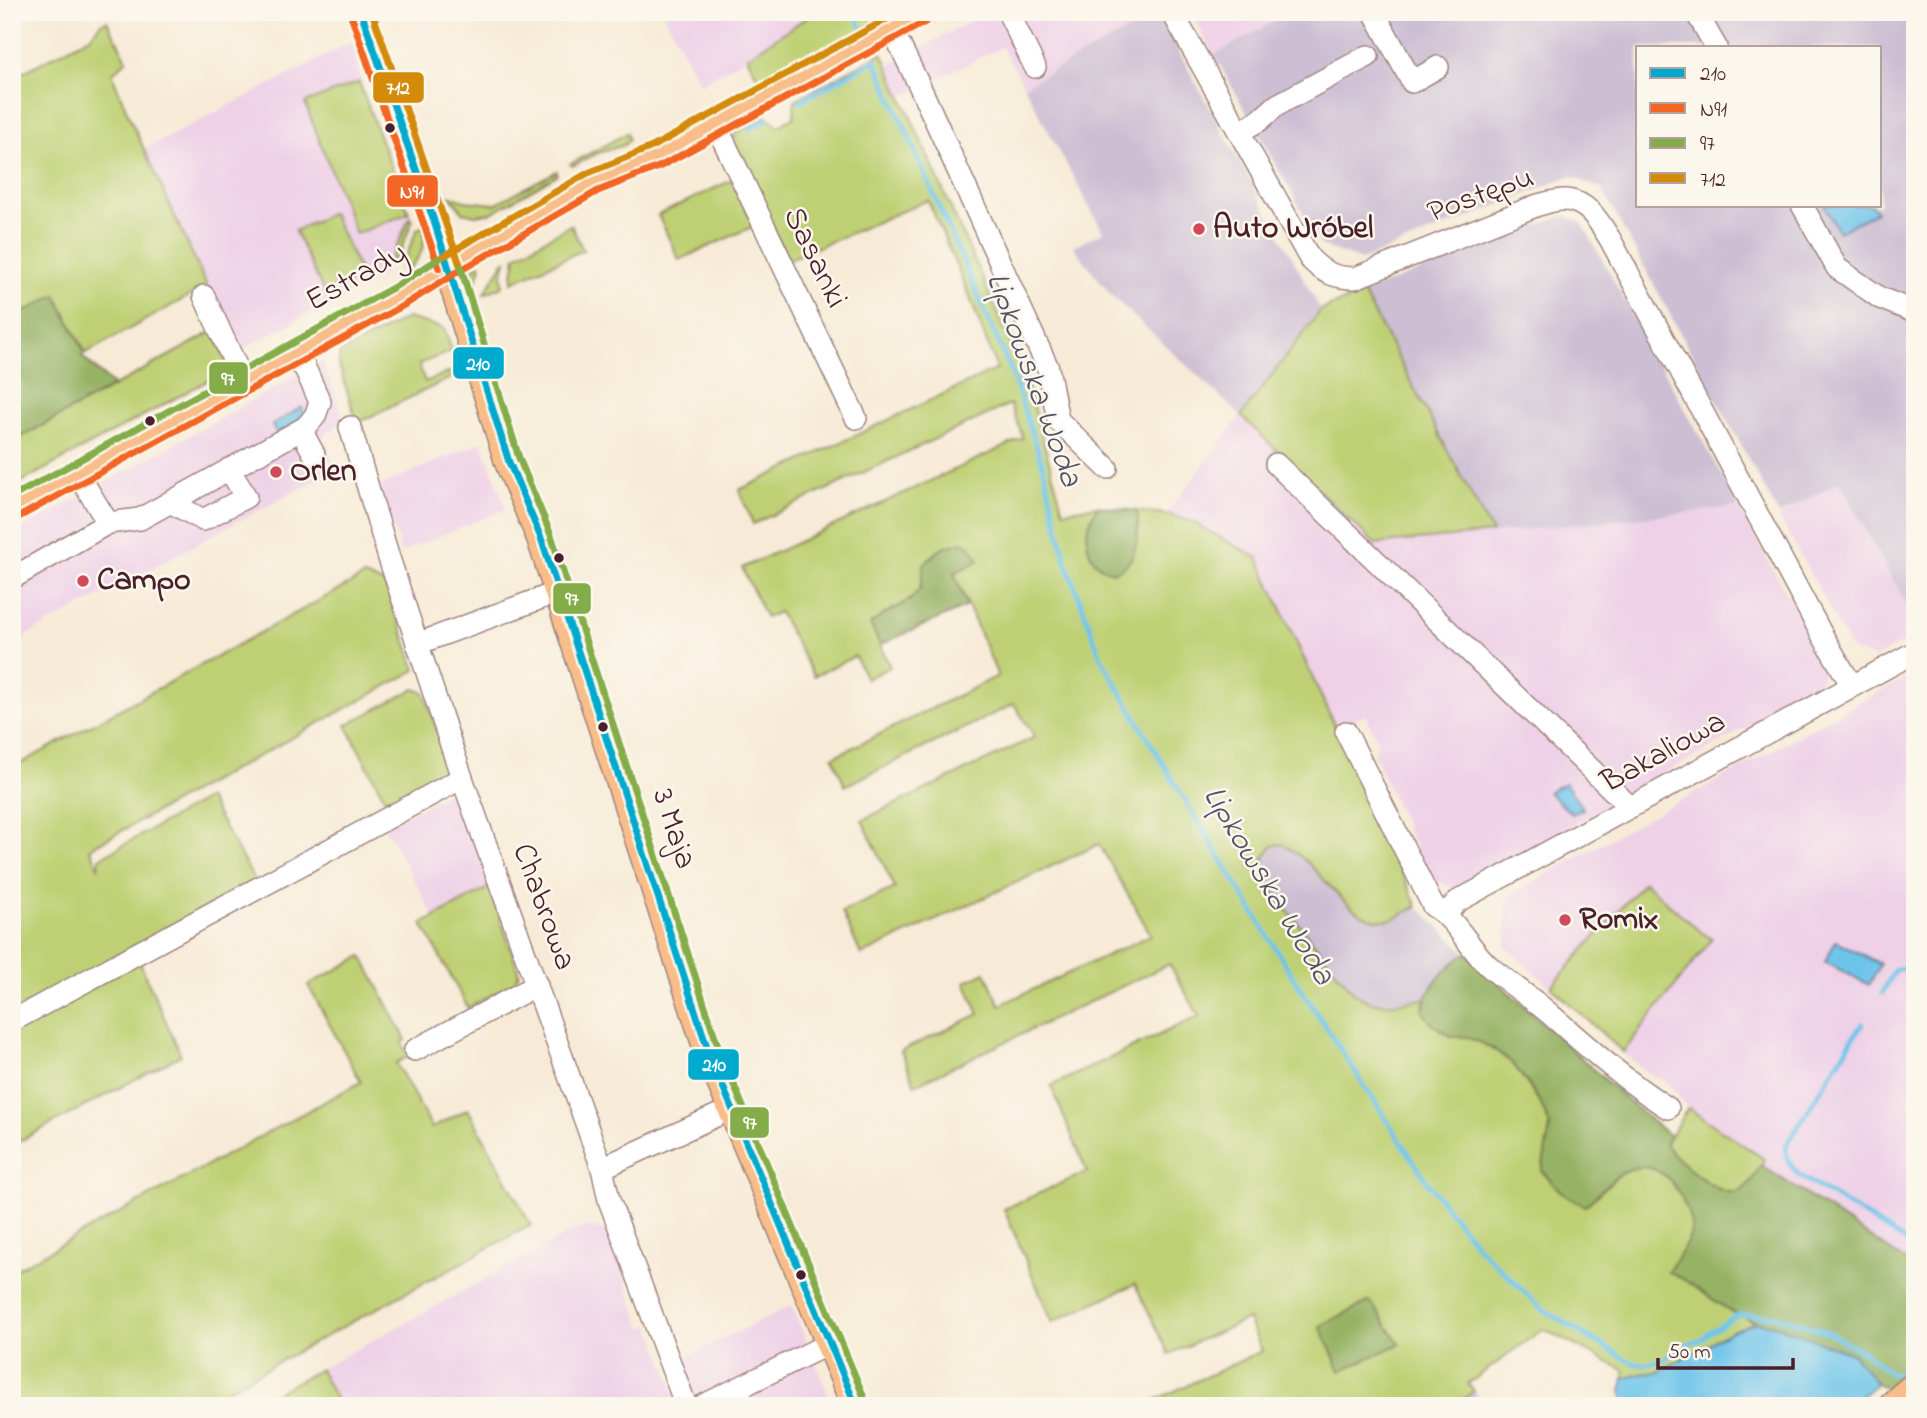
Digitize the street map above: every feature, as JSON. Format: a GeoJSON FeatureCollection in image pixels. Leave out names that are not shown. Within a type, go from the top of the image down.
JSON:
{"type":"FeatureCollection","features":[{"type":"Feature","properties":{"kind":"main road","name":"3 Maja"},"geometry":{"type":"LineString","coordinates":[[361,12],[449,265],[509,462],[541,538],[709,1053],[856,1406]]}},
{"type":"Feature","properties":{"kind":"main road","name":"Estrady"},"geometry":{"type":"LineString","coordinates":[[12,509],[401,295],[593,182],[643,163],[922,12]]}},
{"type":"Feature","properties":{"kind":"main road"},"geometry":{"type":"LineString","coordinates":[[1892,1406],[1915,1386]]}},
{"type":"Feature","properties":{"kind":"street"},"geometry":{"type":"LineString","coordinates":[[1008,12],[1035,67]]}},
{"type":"Feature","properties":{"kind":"street","name":"Postępu"},"geometry":{"type":"LineString","coordinates":[[1172,12],[1310,259],[1322,271],[1341,278],[1355,278],[1538,205],[1564,199],[1582,204],[1595,216],[1610,239],[1852,686]]}},
{"type":"Feature","properties":{"kind":"street"},"geometry":{"type":"LineString","coordinates":[[1374,12],[1412,82],[1438,67]]}},
{"type":"Feature","properties":{"kind":"street"},"geometry":{"type":"LineString","coordinates":[[1696,12],[1715,46]]}},
{"type":"Feature","properties":{"kind":"street"},"geometry":{"type":"LineString","coordinates":[[892,29],[1048,368],[1058,420],[1107,468]]}},
{"type":"Feature","properties":{"kind":"street"},"geometry":{"type":"LineString","coordinates":[[1239,132],[1278,105],[1368,56]]}},
{"type":"Feature","properties":{"kind":"street","name":"Sasanki"},"geometry":{"type":"LineString","coordinates":[[716,125],[856,418]]}},
{"type":"Feature","properties":{"kind":"street"},"geometry":{"type":"LineString","coordinates":[[1803,206],[1837,268],[1880,299],[1915,312]]}},
{"type":"Feature","properties":{"kind":"street"},"geometry":{"type":"LineString","coordinates":[[204,296],[243,381]]}},
{"type":"Feature","properties":{"kind":"street"},"geometry":{"type":"LineString","coordinates":[[16,576],[108,523],[140,519],[170,502],[234,478],[306,427],[315,416],[320,401],[304,366],[286,357]]}},
{"type":"Feature","properties":{"kind":"street","name":"Chabrowa"},"geometry":{"type":"LineString","coordinates":[[350,427],[389,558],[462,778],[602,1168],[609,1200],[686,1406]]}},
{"type":"Feature","properties":{"kind":"street"},"geometry":{"type":"LineString","coordinates":[[301,430],[314,454]]}},
{"type":"Feature","properties":{"kind":"street"},"geometry":{"type":"LineString","coordinates":[[1276,464],[1630,807]]}},
{"type":"Feature","properties":{"kind":"street"},"geometry":{"type":"LineString","coordinates":[[78,474],[108,523]]}},
{"type":"Feature","properties":{"kind":"street"},"geometry":{"type":"LineString","coordinates":[[170,502],[203,520],[246,497],[234,478]]}},
{"type":"Feature","properties":{"kind":"street"},"geometry":{"type":"LineString","coordinates":[[418,644],[558,592]]}},
{"type":"Feature","properties":{"kind":"street","name":"Bakaliowa"},"geometry":{"type":"LineString","coordinates":[[1446,913],[1458,901],[1915,652]]}},
{"type":"Feature","properties":{"kind":"street"},"geometry":{"type":"LineString","coordinates":[[1346,732],[1433,906],[1446,913],[1489,967],[1549,1013],[1613,1070],[1668,1108]]}},
{"type":"Feature","properties":{"kind":"street"},"geometry":{"type":"LineString","coordinates":[[12,1021],[462,778]]}},
{"type":"Feature","properties":{"kind":"street"},"geometry":{"type":"LineString","coordinates":[[415,1050],[537,985]]}},
{"type":"Feature","properties":{"kind":"street"},"geometry":{"type":"LineString","coordinates":[[602,1168],[732,1109]]}},
{"type":"Feature","properties":{"kind":"street"},"geometry":{"type":"LineString","coordinates":[[702,1406],[830,1343]]}},
{"type":"Feature","properties":{"kind":"shaded area"},"geometry":{"type":"Polygon","coordinates":[[[663,12],[815,12],[700,85],[663,12]]]}},
{"type":"Feature","properties":{"kind":"shaded area"},"geometry":{"type":"Polygon","coordinates":[[[988,12],[1158,14],[1024,86],[1002,47],[902,96],[887,66],[988,12]]]}},
{"type":"Feature","properties":{"kind":"shaded area"},"geometry":{"type":"Polygon","coordinates":[[[1190,12],[1290,12],[1214,55],[1190,12]]]}},
{"type":"Feature","properties":{"kind":"shaded area"},"geometry":{"type":"Polygon","coordinates":[[[1290,12],[1915,12],[1915,620],[1839,482],[1779,515],[1602,189],[1571,176],[1361,260],[1322,246],[1214,55],[1290,12]]]}},
{"type":"Feature","properties":{"kind":"shaded area"},"geometry":{"type":"Polygon","coordinates":[[[1158,14],[1321,310],[1241,416],[1111,295],[1073,246],[1103,232],[1024,86],[1158,14]]]}},
{"type":"Feature","properties":{"kind":"shaded area"},"geometry":{"type":"Polygon","coordinates":[[[352,42],[365,98],[410,217],[385,273],[237,352],[145,149],[352,42]]]}},
{"type":"Feature","properties":{"kind":"shaded area"},"geometry":{"type":"Polygon","coordinates":[[[1564,215],[1582,223],[1739,507],[1492,533],[1363,293],[1564,215]]]}},
{"type":"Feature","properties":{"kind":"shaded area"},"geometry":{"type":"Polygon","coordinates":[[[323,361],[344,421],[320,438],[336,469],[18,640],[12,631],[12,535],[323,361]]]}},
{"type":"Feature","properties":{"kind":"shaded area"},"geometry":{"type":"Polygon","coordinates":[[[1241,416],[1375,544],[1739,507],[1825,665],[1817,688],[1458,889],[1430,879],[1373,754],[1378,743],[1365,715],[1335,728],[1258,558],[1166,514],[1241,416]]]}},
{"type":"Feature","properties":{"kind":"shaded area"},"geometry":{"type":"Polygon","coordinates":[[[482,442],[506,509],[401,552],[379,486],[482,442]]]}},
{"type":"Feature","properties":{"kind":"shaded area"},"geometry":{"type":"Polygon","coordinates":[[[1839,482],[1915,620],[1915,636],[1875,658],[1852,651],[1779,516],[1839,482]]]}},
{"type":"Feature","properties":{"kind":"shaded area"},"geometry":{"type":"Polygon","coordinates":[[[1915,672],[1915,1267],[1761,1165],[1764,1159],[1688,1108],[1666,1082],[1642,1069],[1623,1052],[1712,940],[1645,883],[1551,987],[1506,947],[1507,897],[1915,672]]]}},
{"type":"Feature","properties":{"kind":"shaded area"},"geometry":{"type":"Polygon","coordinates":[[[449,793],[459,797],[490,887],[434,917],[385,827],[449,793]]]}},
{"type":"Feature","properties":{"kind":"shaded area"},"geometry":{"type":"Polygon","coordinates":[[[1282,844],[1315,869],[1337,894],[1370,918],[1392,919],[1417,906],[1466,953],[1435,983],[1424,999],[1378,1005],[1363,1001],[1353,992],[1264,878],[1261,864],[1266,852],[1272,845],[1282,844]]]}},
{"type":"Feature","properties":{"kind":"shaded area"},"geometry":{"type":"Polygon","coordinates":[[[589,1227],[608,1232],[642,1328],[650,1324],[680,1406],[339,1406],[320,1369],[574,1231],[589,1227]]]}},
{"type":"Feature","properties":{"kind":"shaded area"},"geometry":{"type":"Polygon","coordinates":[[[792,1305],[833,1406],[694,1406],[678,1361],[792,1305]]]}},
{"type":"Feature","properties":{"kind":"shaded area"},"geometry":{"type":"Polygon","coordinates":[[[1474,1391],[1485,1406],[1454,1406],[1474,1391]]]}},
{"type":"Feature","properties":{"kind":"green space"},"geometry":{"type":"Polygon","coordinates":[[[815,12],[868,12],[874,25],[764,83],[758,78],[747,57],[815,12]]]}},
{"type":"Feature","properties":{"kind":"green space"},"geometry":{"type":"Polygon","coordinates":[[[107,21],[127,60],[112,74],[207,286],[86,353],[56,295],[12,318],[12,78],[90,37],[100,24],[107,21]]]}},
{"type":"Feature","properties":{"kind":"green space"},"geometry":{"type":"Polygon","coordinates":[[[882,53],[1024,372],[1063,511],[1097,506],[1087,531],[1134,550],[1139,528],[1137,511],[1166,514],[1192,522],[1258,558],[1417,906],[1392,919],[1369,918],[1349,905],[1308,863],[1282,844],[1271,846],[1261,864],[1264,878],[1279,900],[1353,992],[1370,1002],[1379,1003],[1424,999],[1423,1012],[1452,1037],[1468,1037],[1494,1049],[1513,1064],[1541,1104],[1550,1126],[1547,1147],[1596,1197],[1618,1176],[1631,1168],[1646,1166],[1664,1175],[1679,1193],[1692,1225],[1687,1243],[1669,1272],[1729,1310],[1756,1322],[1732,1331],[1658,1372],[1624,1379],[1624,1370],[1543,1329],[1468,1384],[1474,1391],[1454,1406],[1142,1406],[1262,1351],[1248,1319],[1169,1354],[1135,1284],[1052,1322],[1004,1209],[1087,1172],[1051,1086],[1199,1016],[1169,964],[915,1085],[901,1051],[979,1014],[965,982],[985,972],[1000,1005],[1151,935],[1099,844],[861,955],[842,912],[895,888],[862,820],[1035,737],[1014,704],[845,786],[833,757],[998,676],[954,573],[978,561],[947,546],[934,554],[924,565],[920,589],[910,600],[871,624],[890,667],[866,679],[855,656],[814,676],[779,612],[766,618],[742,568],[1023,438],[1010,404],[753,524],[739,490],[997,369],[928,200],[788,260],[736,151],[734,134],[766,116],[779,126],[794,117],[795,100],[882,53]]]}},
{"type":"Feature","properties":{"kind":"green space"},"geometry":{"type":"Polygon","coordinates":[[[359,82],[409,213],[356,234],[305,103],[359,82]]]}},
{"type":"Feature","properties":{"kind":"green space"},"geometry":{"type":"Polygon","coordinates":[[[627,133],[629,140],[624,145],[598,153],[573,166],[570,164],[627,133]]]}},
{"type":"Feature","properties":{"kind":"green space"},"geometry":{"type":"Polygon","coordinates":[[[557,171],[557,175],[491,213],[475,215],[463,212],[449,195],[464,201],[495,204],[557,171]]]}},
{"type":"Feature","properties":{"kind":"green space"},"geometry":{"type":"Polygon","coordinates":[[[732,180],[754,226],[679,260],[658,215],[732,180]]]}},
{"type":"Feature","properties":{"kind":"green space"},"geometry":{"type":"Polygon","coordinates":[[[332,213],[362,276],[325,294],[295,231],[332,213]]]}},
{"type":"Feature","properties":{"kind":"green space"},"geometry":{"type":"Polygon","coordinates":[[[410,217],[412,222],[396,262],[391,259],[410,217]]]}},
{"type":"Feature","properties":{"kind":"green space"},"geometry":{"type":"Polygon","coordinates":[[[571,225],[583,250],[512,282],[516,256],[571,225]]]}},
{"type":"Feature","properties":{"kind":"green space"},"geometry":{"type":"Polygon","coordinates":[[[424,226],[421,251],[406,271],[402,267],[417,229],[424,226]]]}},
{"type":"Feature","properties":{"kind":"green space"},"geometry":{"type":"Polygon","coordinates":[[[506,261],[502,275],[503,286],[484,294],[503,263],[506,261]]]}},
{"type":"Feature","properties":{"kind":"green space"},"geometry":{"type":"Polygon","coordinates":[[[480,264],[473,291],[469,293],[468,276],[480,264]]]}},
{"type":"Feature","properties":{"kind":"green space"},"geometry":{"type":"Polygon","coordinates":[[[1363,293],[1492,533],[1375,544],[1241,416],[1321,310],[1363,293]]]}},
{"type":"Feature","properties":{"kind":"green space"},"geometry":{"type":"Polygon","coordinates":[[[56,295],[85,353],[81,355],[114,386],[12,442],[12,318],[56,295]]]}},
{"type":"Feature","properties":{"kind":"green space"},"geometry":{"type":"Polygon","coordinates":[[[407,318],[444,328],[452,351],[419,364],[425,382],[458,369],[459,374],[357,423],[339,365],[339,353],[407,318]]]}},
{"type":"Feature","properties":{"kind":"green space"},"geometry":{"type":"Polygon","coordinates":[[[214,331],[229,369],[12,487],[12,442],[214,331]]]}},
{"type":"Feature","properties":{"kind":"green space"},"geometry":{"type":"Polygon","coordinates":[[[1097,506],[1137,511],[1137,538],[1132,558],[1113,572],[1097,563],[1088,547],[1088,530],[1097,506]]]}},
{"type":"Feature","properties":{"kind":"green space"},"geometry":{"type":"Polygon","coordinates":[[[963,542],[971,547],[979,560],[954,573],[967,606],[880,645],[870,624],[910,600],[920,589],[924,565],[934,554],[947,546],[963,542]]]}},
{"type":"Feature","properties":{"kind":"green space"},"geometry":{"type":"Polygon","coordinates":[[[364,576],[386,584],[416,670],[90,848],[98,867],[100,858],[208,798],[255,881],[12,1013],[12,768],[364,576]]]}},
{"type":"Feature","properties":{"kind":"green space"},"geometry":{"type":"Polygon","coordinates":[[[414,689],[424,692],[452,776],[390,809],[346,725],[414,689]]]}},
{"type":"Feature","properties":{"kind":"green space"},"geometry":{"type":"Polygon","coordinates":[[[1644,882],[1712,939],[1623,1052],[1551,987],[1644,882]]]}},
{"type":"Feature","properties":{"kind":"green space"},"geometry":{"type":"Polygon","coordinates":[[[490,887],[519,973],[514,983],[468,1008],[422,924],[490,887]]]}},
{"type":"Feature","properties":{"kind":"green space"},"geometry":{"type":"Polygon","coordinates":[[[1466,953],[1670,1136],[1665,1145],[1708,1183],[1728,1192],[1740,1191],[1748,1185],[1761,1165],[1915,1267],[1915,1362],[1886,1388],[1877,1383],[1853,1354],[1777,1326],[1756,1322],[1729,1310],[1668,1272],[1688,1240],[1691,1225],[1678,1191],[1659,1171],[1641,1167],[1624,1172],[1585,1206],[1561,1192],[1542,1171],[1550,1126],[1530,1086],[1513,1064],[1494,1049],[1468,1037],[1452,1037],[1432,1024],[1423,1012],[1432,986],[1466,953]]]}},
{"type":"Feature","properties":{"kind":"green space"},"geometry":{"type":"Polygon","coordinates":[[[362,956],[406,1040],[402,1043],[409,1056],[396,1063],[432,1128],[468,1109],[531,1225],[197,1406],[12,1406],[12,1271],[361,1082],[308,985],[362,956]]]}},
{"type":"Feature","properties":{"kind":"green space"},"geometry":{"type":"Polygon","coordinates":[[[139,961],[181,1055],[12,1145],[12,1029],[139,961]]]}},
{"type":"Feature","properties":{"kind":"green space"},"geometry":{"type":"Polygon","coordinates":[[[1688,1108],[1764,1159],[1742,1190],[1729,1192],[1708,1183],[1678,1159],[1665,1144],[1688,1108]]]}},
{"type":"Feature","properties":{"kind":"green space"},"geometry":{"type":"Polygon","coordinates":[[[1370,1301],[1400,1344],[1340,1371],[1320,1326],[1370,1301]]]}},
{"type":"Feature","properties":{"kind":"green space"},"geometry":{"type":"Polygon","coordinates":[[[320,1369],[339,1406],[252,1406],[320,1369]]]}},
{"type":"Feature","properties":{"kind":"water"},"geometry":{"type":"Polygon","coordinates":[[[1825,206],[1873,206],[1876,212],[1839,232],[1825,206]]]}},
{"type":"Feature","properties":{"kind":"water"},"geometry":{"type":"Polygon","coordinates":[[[302,407],[304,412],[296,423],[277,434],[272,425],[302,407]]]}},
{"type":"Feature","properties":{"kind":"water"},"geometry":{"type":"Polygon","coordinates":[[[1565,783],[1583,809],[1572,814],[1548,792],[1565,783]]]}},
{"type":"Feature","properties":{"kind":"water"},"geometry":{"type":"Polygon","coordinates":[[[1836,941],[1880,964],[1869,985],[1825,962],[1836,941]]]}},
{"type":"Feature","properties":{"kind":"water"},"geometry":{"type":"Polygon","coordinates":[[[1756,1322],[1777,1326],[1853,1354],[1877,1383],[1850,1406],[1625,1406],[1621,1391],[1624,1379],[1658,1372],[1732,1331],[1756,1322]]]}},
{"type":"Feature","properties":{"kind":"waterway","name":"Lipkowska Woda"},"geometry":{"type":"LineString","coordinates":[[855,12],[861,27]]}},
{"type":"Feature","properties":{"kind":"waterway","name":"Lipkowska Woda"},"geometry":{"type":"LineString","coordinates":[[799,102],[875,60],[1012,373],[1043,466],[1067,565],[1102,660],[1293,977],[1430,1186],[1476,1245],[1542,1309],[1636,1364],[1649,1364],[1665,1359],[1680,1347],[1700,1340],[1738,1315],[1776,1316],[1828,1332],[1865,1353],[1891,1374],[1905,1373],[1915,1368]]}},
{"type":"Feature","properties":{"kind":"waterway"},"geometry":{"type":"LineString","coordinates":[[750,129],[767,120]]}},
{"type":"Feature","properties":{"kind":"waterway"},"geometry":{"type":"LineString","coordinates":[[1882,993],[1895,970],[1903,968],[1915,973]]}},
{"type":"Feature","properties":{"kind":"waterway"},"geometry":{"type":"LineString","coordinates":[[1862,1024],[1786,1146],[1786,1154],[1799,1175],[1915,1247]]}},
{"type":"Feature","properties":{"kind":"transit line","name":"210"},"geometry":{"type":"LineString","coordinates":[[361,12],[434,221],[509,462],[541,538],[709,1053],[856,1406]]}},
{"type":"Feature","properties":{"kind":"transit line","name":"712"},"geometry":{"type":"LineString","coordinates":[[372,12],[459,262]]}},
{"type":"Feature","properties":{"kind":"transit line","name":"712"},"geometry":{"type":"LineString","coordinates":[[444,256],[588,173],[652,147],[900,12]]}},
{"type":"Feature","properties":{"kind":"transit line","name":"N91"},"geometry":{"type":"LineString","coordinates":[[351,15],[439,268]]}},
{"type":"Feature","properties":{"kind":"transit line","name":"N91"},"geometry":{"type":"LineString","coordinates":[[17,518],[406,304],[598,191],[661,166],[927,21]]}},
{"type":"Feature","properties":{"kind":"transit line","name":"97"},"geometry":{"type":"LineString","coordinates":[[12,497],[396,286],[443,256]]}},
{"type":"Feature","properties":{"kind":"transit line","name":"97"},"geometry":{"type":"LineString","coordinates":[[459,262],[519,458],[551,535],[719,1049],[866,1402]]}},
{"type":"Feature","properties":{"kind":"place","name":"Auto Wróbel"},"geometry":{"type":"Point","coordinates":[1199,229]}},
{"type":"Feature","properties":{"kind":"place","name":"Orlen"},"geometry":{"type":"Point","coordinates":[276,472]}},
{"type":"Feature","properties":{"kind":"place","name":"Campo"},"geometry":{"type":"Point","coordinates":[83,581]}},
{"type":"Feature","properties":{"kind":"place","name":"Romix"},"geometry":{"type":"Point","coordinates":[1565,920]}}]}
